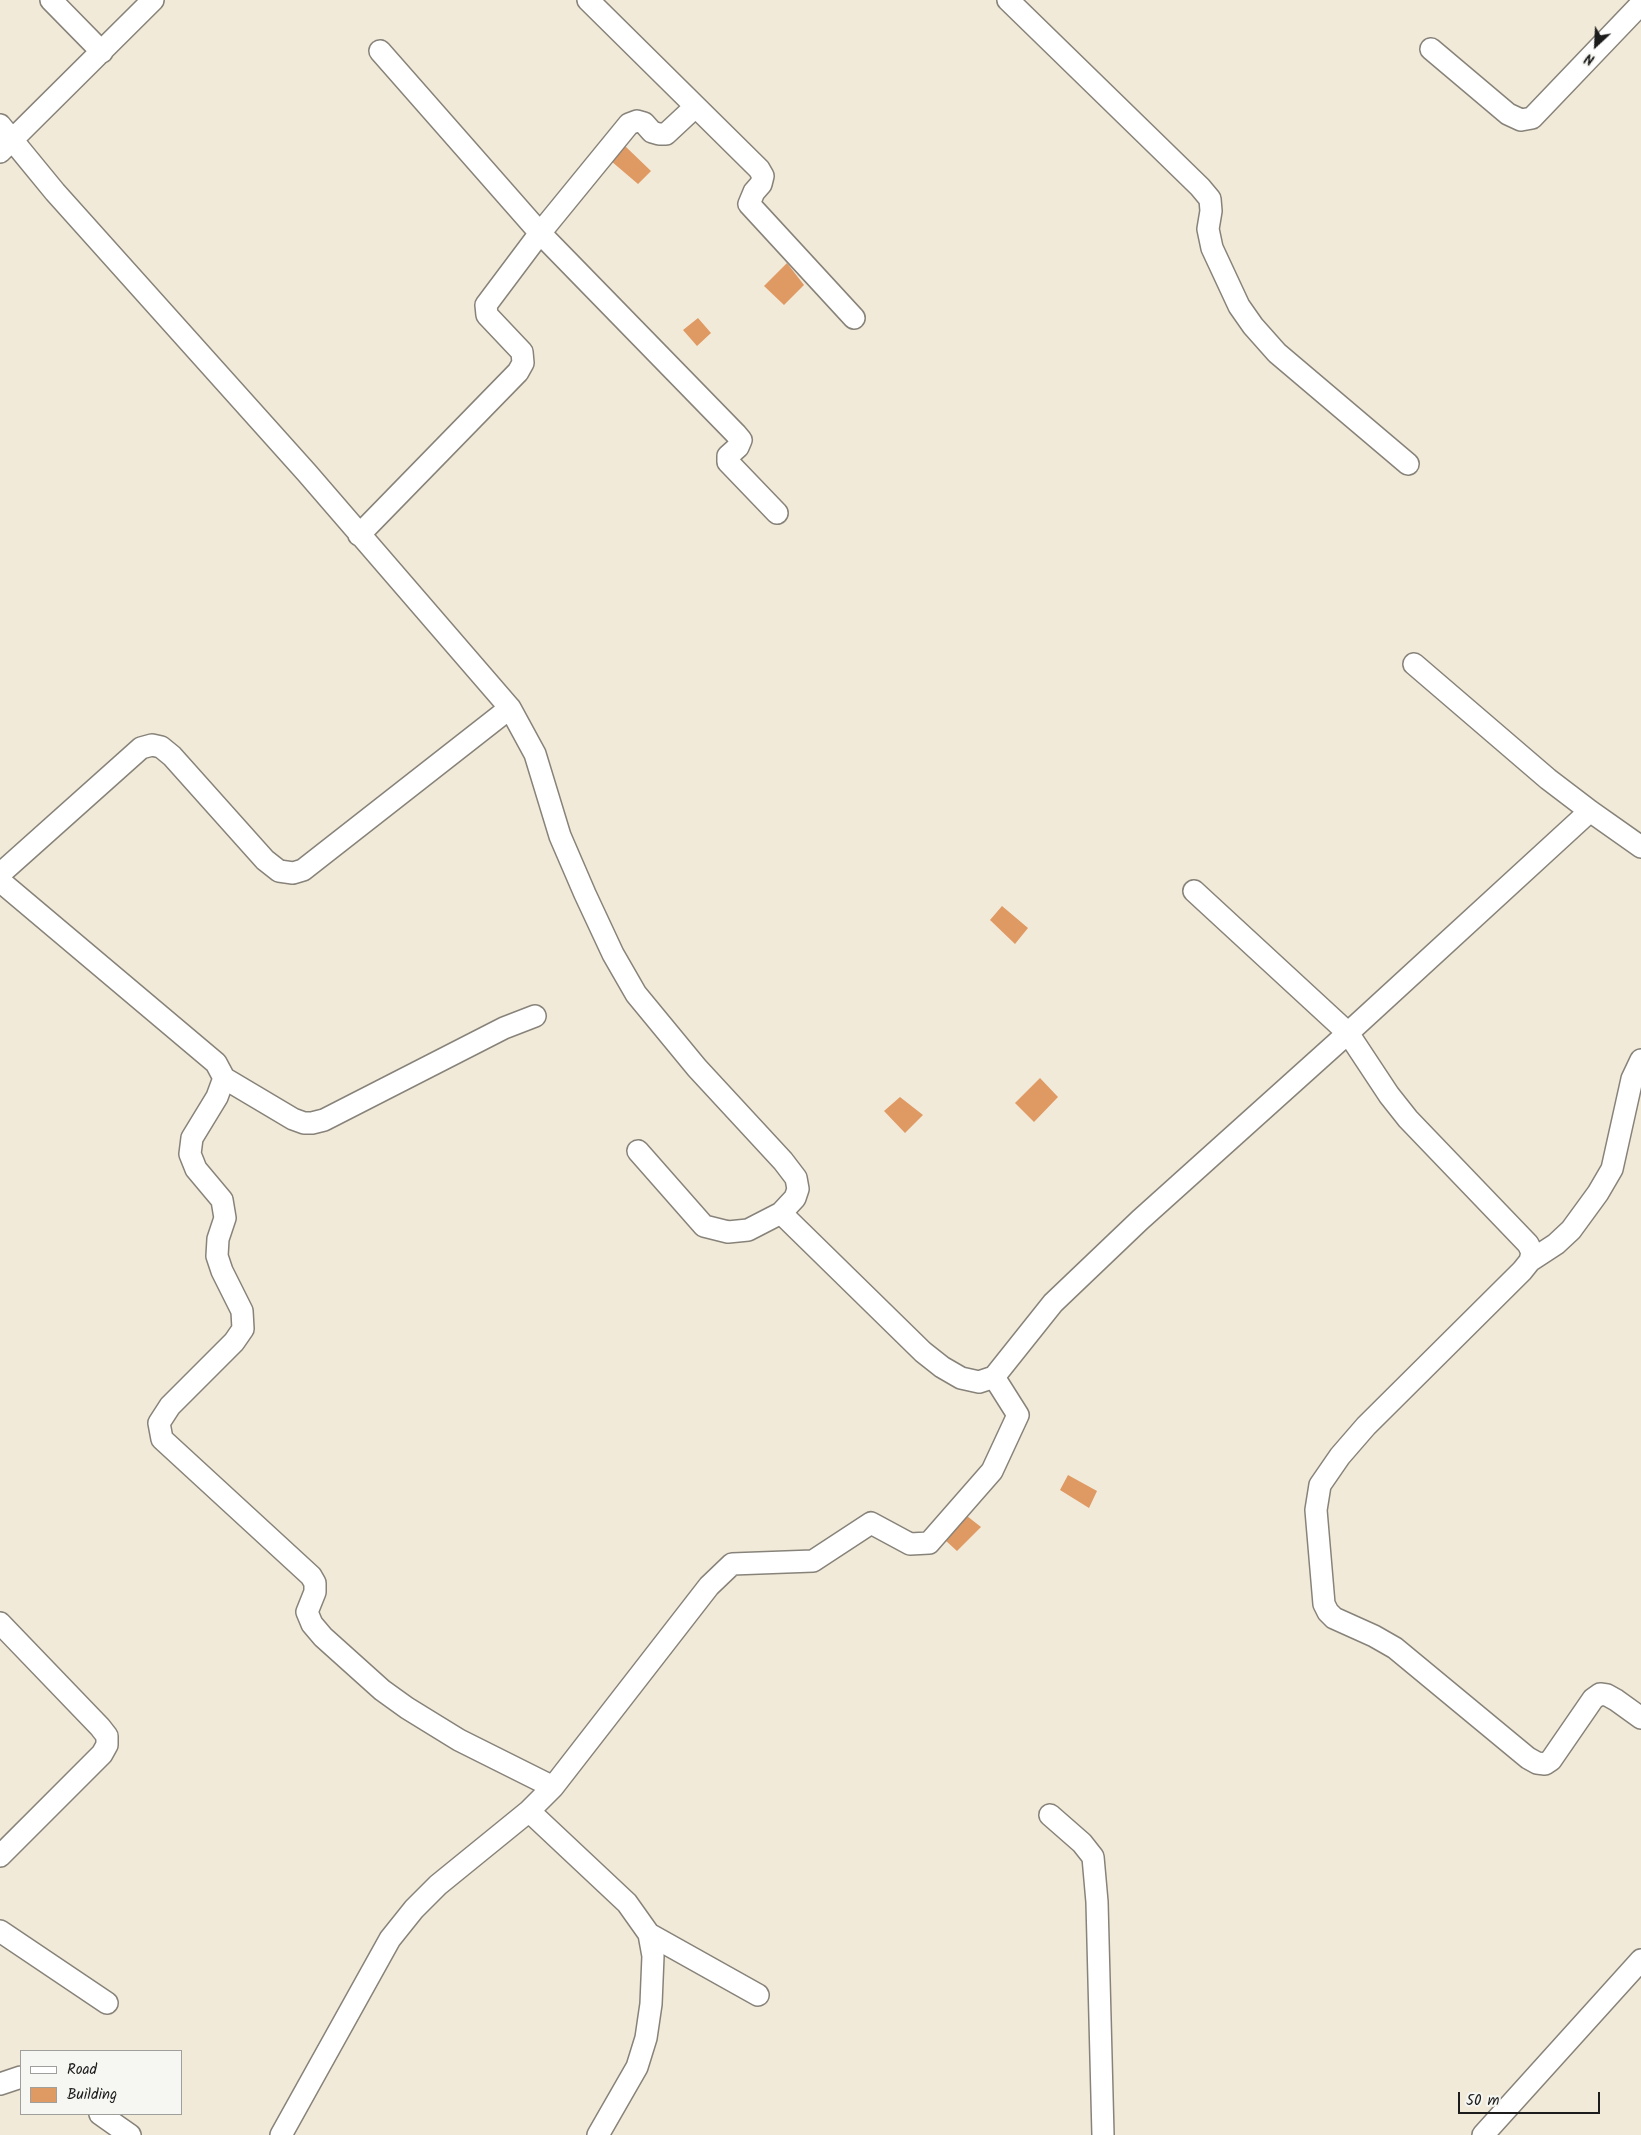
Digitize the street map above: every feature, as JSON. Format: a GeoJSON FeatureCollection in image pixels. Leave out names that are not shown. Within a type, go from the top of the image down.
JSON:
{"type":"FeatureCollection","features":[{"type":"Feature","properties":{"kind":"street"},"geometry":{"type":"LineString","coordinates":[[51,0],[102,52]]}},
{"type":"Feature","properties":{"kind":"street"},"geometry":{"type":"LineString","coordinates":[[153,0],[102,52],[5,139],[55,192],[307,474],[510,708],[535,754],[560,836],[585,894],[613,954],[636,994],[728,1103],[783,1161],[796,1178],[798,1188],[795,1198],[781,1214],[748,1230],[728,1232],[704,1226],[638,1151]]}},
{"type":"Feature","properties":{"kind":"street"},"geometry":{"type":"LineString","coordinates":[[588,0],[759,169],[763,176],[761,184],[750,198],[749,204],[854,318]]}},
{"type":"Feature","properties":{"kind":"street"},"geometry":{"type":"LineString","coordinates":[[1008,0],[1200,186],[1210,200],[1211,211],[1208,229],[1212,248],[1239,306],[1253,326],[1277,353],[1408,464]]}},
{"type":"Feature","properties":{"kind":"street"},"geometry":{"type":"LineString","coordinates":[[1431,49],[1508,114],[1521,120],[1532,118],[1641,4]]}},
{"type":"Feature","properties":{"kind":"street"},"geometry":{"type":"LineString","coordinates":[[380,51],[540,233],[736,434],[741,440],[728,456],[728,462],[777,513]]}},
{"type":"Feature","properties":{"kind":"street"},"geometry":{"type":"LineString","coordinates":[[358,535],[518,372],[523,363],[522,352],[487,315],[486,305],[540,233],[629,124],[637,121],[644,123],[652,132],[666,134],[695,107]]}},
{"type":"Feature","properties":{"kind":"street"},"geometry":{"type":"LineString","coordinates":[[1414,664],[1503,742],[1590,812],[1641,847]]}},
{"type":"Feature","properties":{"kind":"street"},"geometry":{"type":"LineString","coordinates":[[0,874],[141,748],[152,745],[162,747],[172,756],[265,860],[279,871],[293,873],[303,870],[510,708]]}},
{"type":"Feature","properties":{"kind":"street"},"geometry":{"type":"LineString","coordinates":[[781,1214],[923,1352],[942,1367],[961,1378],[979,1382],[994,1377],[1053,1303],[1140,1220],[1590,812]]}},
{"type":"Feature","properties":{"kind":"street"},"geometry":{"type":"LineString","coordinates":[[0,881],[216,1063],[224,1078],[293,1119],[304,1123],[324,1120],[504,1028],[535,1016]]}},
{"type":"Feature","properties":{"kind":"street"},"geometry":{"type":"LineString","coordinates":[[1194,891],[1348,1032],[1389,1095],[1408,1119],[1528,1244],[1532,1252],[1530,1261]]}},
{"type":"Feature","properties":{"kind":"street"},"geometry":{"type":"LineString","coordinates":[[1641,1060],[1632,1079],[1612,1170],[1598,1193],[1571,1230],[1556,1244],[1530,1261],[1366,1426],[1323,1478],[1317,1497],[1316,1510],[1324,1604],[1334,1618],[1374,1636],[1395,1648],[1528,1758],[1537,1763],[1544,1764],[1551,1760],[1600,1694],[1607,1695],[1616,1700],[1641,1718]]}},
{"type":"Feature","properties":{"kind":"street"},"geometry":{"type":"LineString","coordinates":[[224,1078],[217,1097],[192,1138],[190,1154],[196,1169],[222,1200],[225,1218],[218,1239],[217,1256],[222,1272],[242,1310],[243,1329],[234,1342],[170,1406],[159,1423],[162,1439],[311,1576],[315,1583],[315,1592],[307,1612],[312,1624],[382,1690],[458,1740],[553,1787]]}},
{"type":"Feature","properties":{"kind":"street"},"geometry":{"type":"LineString","coordinates":[[281,2135],[390,1939],[438,1885],[529,1811],[553,1787],[709,1586],[732,1564],[813,1561],[871,1523],[910,1544],[928,1543],[992,1471],[1018,1415],[994,1377]]}},
{"type":"Feature","properties":{"kind":"street"},"geometry":{"type":"LineString","coordinates":[[0,1623],[100,1727],[107,1736],[107,1744],[102,1754],[0,1856]]}},
{"type":"Feature","properties":{"kind":"street"},"geometry":{"type":"LineString","coordinates":[[529,1811],[626,1903],[649,1934],[758,1995]]}},
{"type":"Feature","properties":{"kind":"street"},"geometry":{"type":"LineString","coordinates":[[1050,1815],[1094,1857],[1104,2135]]}},
{"type":"Feature","properties":{"kind":"street"},"geometry":{"type":"LineString","coordinates":[[0,1931],[107,2004]]}},
{"type":"Feature","properties":{"kind":"street"},"geometry":{"type":"LineString","coordinates":[[598,2135],[637,2067],[646,2038],[651,2004],[653,1956],[649,1934]]}},
{"type":"Feature","properties":{"kind":"street"},"geometry":{"type":"LineString","coordinates":[[1483,2135],[1641,1960]]}},
{"type":"Feature","properties":{"kind":"street"},"geometry":{"type":"LineString","coordinates":[[0,2084],[20,2078]]}},
{"type":"Feature","properties":{"kind":"street"},"geometry":{"type":"LineString","coordinates":[[101,2115],[130,2135]]}},
{"type":"Feature","properties":{"kind":"building"},"geometry":{"type":"Polygon","coordinates":[[[625,146],[651,171],[638,184],[611,161],[625,146]]]}},
{"type":"Feature","properties":{"kind":"building"},"geometry":{"type":"Polygon","coordinates":[[[787,263],[804,285],[784,305],[764,286],[787,263]]]}},
{"type":"Feature","properties":{"kind":"building"},"geometry":{"type":"Polygon","coordinates":[[[698,318],[711,333],[697,346],[683,330],[698,318]]]}},
{"type":"Feature","properties":{"kind":"building"},"geometry":{"type":"Polygon","coordinates":[[[1002,906],[1028,928],[1015,944],[990,920],[1002,906]]]}},
{"type":"Feature","properties":{"kind":"building"},"geometry":{"type":"Polygon","coordinates":[[[1040,1078],[1058,1097],[1034,1122],[1015,1103],[1040,1078]]]}},
{"type":"Feature","properties":{"kind":"building"},"geometry":{"type":"Polygon","coordinates":[[[900,1097],[923,1115],[905,1133],[884,1111],[900,1097]]]}},
{"type":"Feature","properties":{"kind":"building"},"geometry":{"type":"Polygon","coordinates":[[[1068,1475],[1097,1491],[1089,1508],[1060,1490],[1068,1475]]]}},
{"type":"Feature","properties":{"kind":"building"},"geometry":{"type":"Polygon","coordinates":[[[967,1516],[981,1527],[957,1551],[945,1540],[967,1516]]]}}]}
